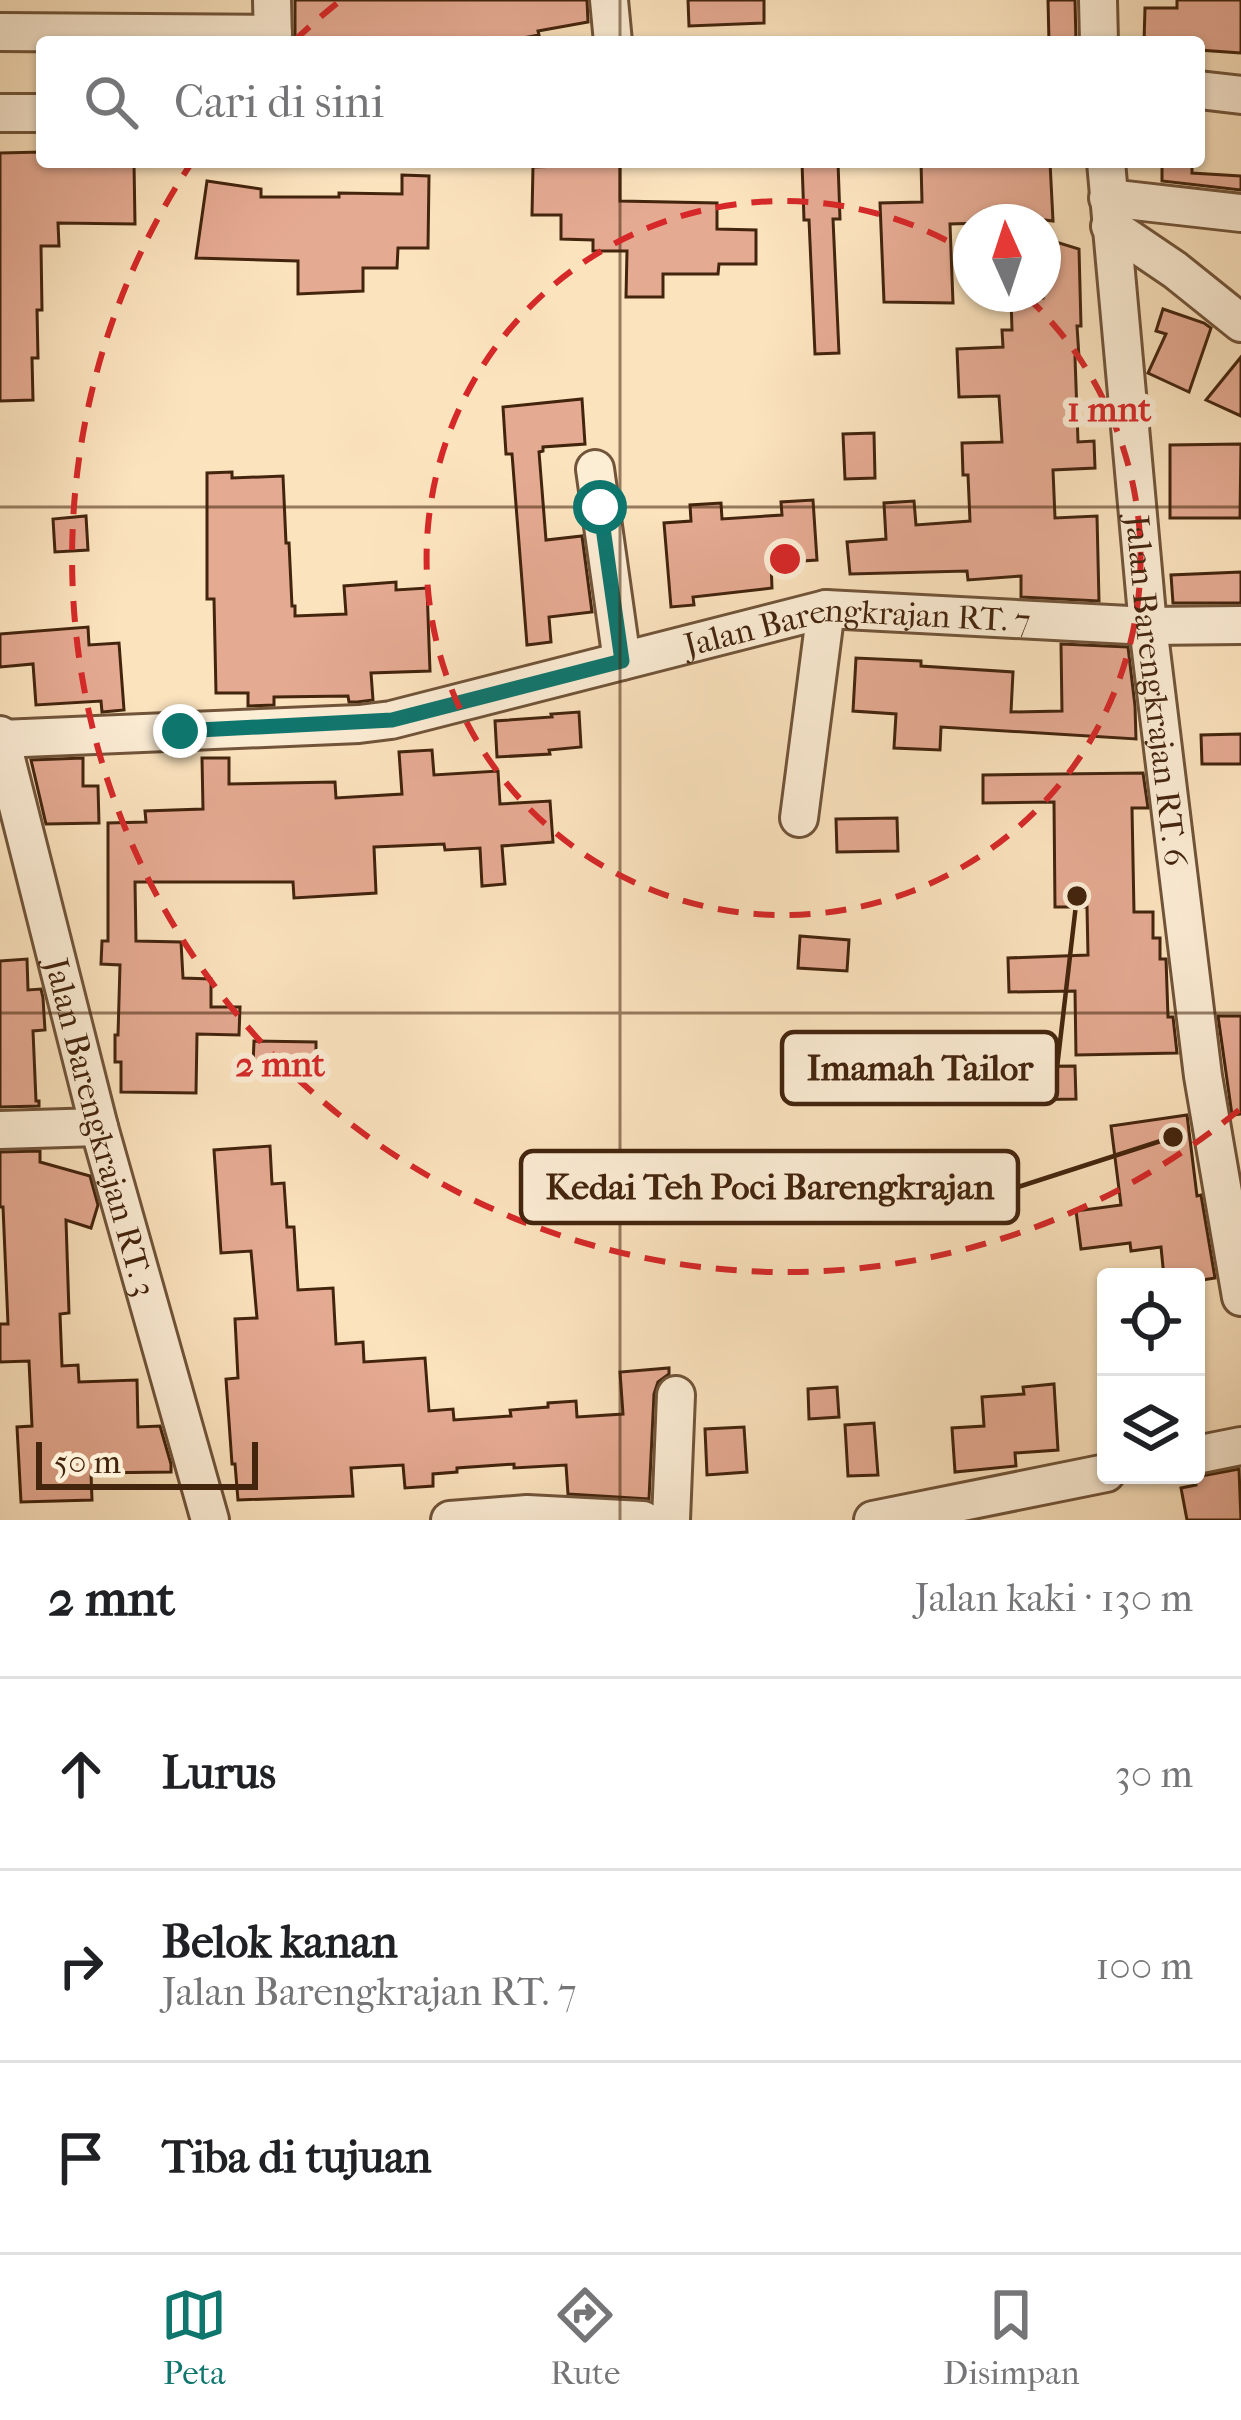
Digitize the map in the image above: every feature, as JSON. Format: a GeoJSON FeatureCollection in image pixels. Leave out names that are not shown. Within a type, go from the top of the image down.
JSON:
{"type":"FeatureCollection","features":[{"type":"Feature","properties":{"kind":"street"},"geometry":{"type":"LineString","coordinates":[[609,0],[612,36]]}},
{"type":"Feature","properties":{"kind":"street"},"geometry":{"type":"LineString","coordinates":[[1098,0],[1100,36]]}},
{"type":"Feature","properties":{"kind":"street"},"geometry":{"type":"LineString","coordinates":[[8,21],[51,16],[273,26]]}},
{"type":"Feature","properties":{"kind":"street"},"geometry":{"type":"LineString","coordinates":[[1205,91],[1241,94]]}},
{"type":"Feature","properties":{"kind":"street"},"geometry":{"type":"LineString","coordinates":[[0,113],[36,113]]}},
{"type":"Feature","properties":{"kind":"street"},"geometry":{"type":"LineString","coordinates":[[1108,195],[1241,213]]}},
{"type":"Feature","properties":{"kind":"street"},"geometry":{"type":"LineString","coordinates":[[1108,195],[1175,270],[1241,323]]}},
{"type":"Feature","properties":{"kind":"street","name":"Jalan Barengkrajan RT. 6"},"geometry":{"type":"LineString","coordinates":[[1108,195],[1148,626],[1203,1076],[1234,1216],[1241,1297]]}},
{"type":"Feature","properties":{"kind":"street"},"geometry":{"type":"LineString","coordinates":[[595,469],[622,661]]}},
{"type":"Feature","properties":{"kind":"street"},"geometry":{"type":"LineString","coordinates":[[799,818],[826,609]]}},
{"type":"Feature","properties":{"kind":"street","name":"Jalan Barengkrajan RT. 7"},"geometry":{"type":"LineString","coordinates":[[0,737],[392,720],[826,609],[1148,626],[1241,625]]}},
{"type":"Feature","properties":{"kind":"street","name":"Jalan Barengkrajan RT. 3"},"geometry":{"type":"LineString","coordinates":[[0,737],[99,1127],[209,1520]]}},
{"type":"Feature","properties":{"kind":"street"},"geometry":{"type":"LineString","coordinates":[[0,1130],[99,1127]]}},
{"type":"Feature","properties":{"kind":"street"},"geometry":{"type":"LineString","coordinates":[[671,1520],[676,1395]]}},
{"type":"Feature","properties":{"kind":"street"},"geometry":{"type":"LineString","coordinates":[[1205,1453],[1241,1446]]}},
{"type":"Feature","properties":{"kind":"street"},"geometry":{"type":"LineString","coordinates":[[873,1520],[1097,1475]]}},
{"type":"Feature","properties":{"kind":"street"},"geometry":{"type":"LineString","coordinates":[[450,1520],[643,1520]]}},
{"type":"Feature","properties":{"kind":"building"},"geometry":{"type":"Polygon","coordinates":[[[295,0],[587,0],[588,22],[538,31],[534,36],[295,36],[295,0]]]}},
{"type":"Feature","properties":{"kind":"building"},"geometry":{"type":"Polygon","coordinates":[[[688,0],[764,0],[764,23],[689,26],[688,0]]]}},
{"type":"Feature","properties":{"kind":"building"},"geometry":{"type":"Polygon","coordinates":[[[1048,0],[1075,0],[1076,36],[1049,36],[1048,0]]]}},
{"type":"Feature","properties":{"kind":"building"},"geometry":{"type":"Polygon","coordinates":[[[1177,0],[1241,0],[1241,53],[1205,50],[1205,36],[1144,36],[1145,8],[1177,8],[1177,0]]]}},
{"type":"Feature","properties":{"kind":"building"},"geometry":{"type":"Polygon","coordinates":[[[36,152],[36,168],[134,168],[135,224],[58,223],[59,246],[41,246],[42,310],[37,310],[38,358],[32,358],[33,400],[0,401],[0,153],[36,152]]]}},
{"type":"Feature","properties":{"kind":"building"},"geometry":{"type":"Polygon","coordinates":[[[533,168],[620,168],[620,201],[717,203],[717,229],[756,230],[756,264],[719,264],[718,274],[663,274],[663,297],[626,297],[627,251],[593,251],[593,240],[561,239],[561,215],[532,215],[533,168]]]}},
{"type":"Feature","properties":{"kind":"building"},"geometry":{"type":"Polygon","coordinates":[[[802,168],[838,168],[840,219],[833,219],[839,353],[815,354],[809,220],[804,220],[802,168]]]}},
{"type":"Feature","properties":{"kind":"building"},"geometry":{"type":"Polygon","coordinates":[[[921,168],[1050,168],[1052,204],[953,204],[953,303],[884,302],[880,203],[922,202],[921,168]]]}},
{"type":"Feature","properties":{"kind":"building"},"geometry":{"type":"Polygon","coordinates":[[[1162,168],[1192,168],[1192,173],[1241,176],[1241,190],[1162,181],[1162,168]]]}},
{"type":"Feature","properties":{"kind":"building"},"geometry":{"type":"Polygon","coordinates":[[[402,175],[429,176],[428,248],[398,248],[397,268],[363,268],[363,291],[298,294],[298,261],[196,258],[207,181],[261,189],[261,197],[339,197],[339,193],[402,194],[402,175]]]}},
{"type":"Feature","properties":{"kind":"building"},"geometry":{"type":"Polygon","coordinates":[[[1061,244],[1079,249],[1078,442],[1094,441],[1095,468],[1053,470],[1055,518],[1097,516],[1099,601],[1021,597],[1021,576],[968,580],[967,571],[850,574],[847,542],[886,539],[884,503],[914,501],[916,525],[970,521],[962,443],[1002,442],[999,396],[959,397],[957,349],[1003,347],[1002,330],[1012,330],[1011,312],[1061,312],[1061,244]]]}},
{"type":"Feature","properties":{"kind":"building"},"geometry":{"type":"Polygon","coordinates":[[[1163,309],[1211,328],[1189,392],[1148,373],[1166,334],[1156,331],[1163,309]]]}},
{"type":"Feature","properties":{"kind":"building"},"geometry":{"type":"Polygon","coordinates":[[[1241,357],[1241,416],[1206,400],[1241,357]]]}},
{"type":"Feature","properties":{"kind":"building"},"geometry":{"type":"Polygon","coordinates":[[[582,399],[585,444],[543,447],[539,452],[546,540],[582,536],[592,612],[549,617],[551,642],[527,645],[512,454],[506,454],[503,407],[582,399]]]}},
{"type":"Feature","properties":{"kind":"building"},"geometry":{"type":"Polygon","coordinates":[[[874,433],[875,478],[845,479],[843,434],[874,433]]]}},
{"type":"Feature","properties":{"kind":"building"},"geometry":{"type":"Polygon","coordinates":[[[1241,444],[1240,518],[1170,518],[1170,445],[1241,444]]]}},
{"type":"Feature","properties":{"kind":"building"},"geometry":{"type":"Polygon","coordinates":[[[232,472],[232,478],[283,476],[295,616],[346,614],[344,586],[396,582],[396,590],[427,588],[430,671],[371,673],[373,700],[357,702],[349,702],[348,696],[274,697],[274,705],[248,706],[248,693],[216,693],[214,599],[207,599],[207,473],[232,472]]]}},
{"type":"Feature","properties":{"kind":"building"},"geometry":{"type":"Polygon","coordinates":[[[813,500],[817,560],[771,563],[772,588],[693,597],[694,605],[671,607],[664,523],[691,521],[690,505],[721,503],[722,519],[782,515],[781,502],[813,500]]]}},
{"type":"Feature","properties":{"kind":"building"},"geometry":{"type":"Polygon","coordinates":[[[86,516],[88,550],[55,552],[53,519],[86,516]]]}},
{"type":"Feature","properties":{"kind":"building"},"geometry":{"type":"Polygon","coordinates":[[[1241,572],[1241,603],[1173,603],[1171,575],[1241,572]]]}},
{"type":"Feature","properties":{"kind":"building"},"geometry":{"type":"Polygon","coordinates":[[[88,627],[89,645],[119,643],[124,710],[102,712],[101,701],[36,705],[33,664],[0,667],[0,634],[88,627]]]}},
{"type":"Feature","properties":{"kind":"building"},"geometry":{"type":"Polygon","coordinates":[[[1061,644],[1128,647],[1136,739],[941,727],[940,750],[894,748],[896,714],[853,711],[856,658],[1013,672],[1011,712],[1062,711],[1061,644]]]}},
{"type":"Feature","properties":{"kind":"building"},"geometry":{"type":"Polygon","coordinates":[[[579,712],[581,747],[497,757],[495,721],[579,712]]]}},
{"type":"Feature","properties":{"kind":"building"},"geometry":{"type":"Polygon","coordinates":[[[1241,734],[1241,764],[1202,764],[1201,735],[1241,734]]]}},
{"type":"Feature","properties":{"kind":"building"},"geometry":{"type":"Polygon","coordinates":[[[432,750],[434,775],[498,771],[500,804],[550,801],[553,842],[502,846],[505,884],[482,886],[480,848],[445,850],[444,844],[374,847],[376,893],[294,898],[293,882],[135,882],[136,941],[181,942],[183,978],[211,979],[211,1007],[240,1007],[239,1035],[197,1034],[196,1093],[121,1092],[121,1062],[115,1062],[120,965],[101,964],[102,941],[108,941],[108,823],[146,822],[145,811],[203,809],[202,758],[229,758],[229,784],[335,782],[336,798],[402,794],[399,752],[432,750]]]}},
{"type":"Feature","properties":{"kind":"building"},"geometry":{"type":"Polygon","coordinates":[[[83,758],[83,786],[98,786],[99,823],[46,824],[31,760],[83,758]]]}},
{"type":"Feature","properties":{"kind":"building"},"geometry":{"type":"Polygon","coordinates":[[[1143,773],[1148,808],[1132,808],[1134,912],[1153,912],[1153,938],[1160,938],[1160,959],[1166,959],[1168,1017],[1173,1017],[1177,1053],[1076,1055],[1075,991],[1009,992],[1008,958],[1088,955],[1087,907],[1055,907],[1054,802],[983,803],[983,775],[1143,773]]]}},
{"type":"Feature","properties":{"kind":"building"},"geometry":{"type":"Polygon","coordinates":[[[897,818],[898,851],[837,852],[836,819],[897,818]]]}},
{"type":"Feature","properties":{"kind":"building"},"geometry":{"type":"Polygon","coordinates":[[[800,936],[849,940],[847,971],[798,968],[800,936]]]}},
{"type":"Feature","properties":{"kind":"building"},"geometry":{"type":"Polygon","coordinates":[[[27,959],[28,990],[41,989],[43,998],[45,1030],[33,1031],[39,1106],[0,1107],[0,961],[27,959]]]}},
{"type":"Feature","properties":{"kind":"building"},"geometry":{"type":"Polygon","coordinates":[[[1218,1016],[1241,1016],[1241,1114],[1232,1115],[1218,1016]]]}},
{"type":"Feature","properties":{"kind":"building"},"geometry":{"type":"Polygon","coordinates":[[[254,1041],[316,1042],[316,1066],[253,1065],[254,1041]]]}},
{"type":"Feature","properties":{"kind":"building"},"geometry":{"type":"Polygon","coordinates":[[[1075,1066],[1076,1099],[962,1101],[961,1067],[1075,1066]]]}},
{"type":"Feature","properties":{"kind":"building"},"geometry":{"type":"Polygon","coordinates":[[[1187,1115],[1197,1196],[1201,1195],[1215,1278],[1205,1280],[1205,1268],[1163,1268],[1161,1247],[1131,1251],[1130,1243],[1081,1249],[1076,1211],[1121,1205],[1111,1126],[1187,1115]]]}},
{"type":"Feature","properties":{"kind":"building"},"geometry":{"type":"Polygon","coordinates":[[[270,1146],[272,1184],[284,1183],[287,1227],[294,1227],[298,1290],[333,1288],[336,1344],[363,1342],[364,1362],[425,1358],[429,1411],[453,1409],[454,1420],[511,1416],[510,1410],[576,1401],[577,1417],[623,1414],[620,1372],[669,1368],[654,1394],[649,1499],[568,1494],[566,1465],[514,1468],[514,1464],[457,1468],[457,1472],[433,1474],[433,1486],[405,1488],[403,1465],[351,1468],[353,1496],[238,1500],[226,1379],[238,1378],[235,1319],[257,1318],[251,1251],[221,1253],[214,1150],[270,1146]]]}},
{"type":"Feature","properties":{"kind":"building"},"geometry":{"type":"Polygon","coordinates":[[[40,1151],[40,1162],[90,1176],[98,1205],[91,1228],[66,1220],[69,1313],[60,1314],[62,1366],[78,1365],[79,1382],[137,1380],[138,1427],[160,1426],[171,1464],[171,1472],[91,1473],[92,1500],[21,1502],[17,1427],[32,1426],[29,1361],[0,1362],[0,1324],[8,1324],[0,1152],[40,1151]]]}},
{"type":"Feature","properties":{"kind":"building"},"geometry":{"type":"Polygon","coordinates":[[[1054,1384],[1058,1450],[1015,1453],[1016,1466],[955,1472],[952,1428],[984,1426],[982,1397],[1024,1394],[1023,1387],[1054,1384]]]}},
{"type":"Feature","properties":{"kind":"building"},"geometry":{"type":"Polygon","coordinates":[[[837,1387],[839,1417],[809,1419],[808,1389],[837,1387]]]}},
{"type":"Feature","properties":{"kind":"building"},"geometry":{"type":"Polygon","coordinates":[[[874,1423],[878,1475],[848,1476],[845,1425],[874,1423]]]}},
{"type":"Feature","properties":{"kind":"building"},"geometry":{"type":"Polygon","coordinates":[[[744,1427],[747,1472],[707,1475],[705,1429],[744,1427]]]}},
{"type":"Feature","properties":{"kind":"building"},"geometry":{"type":"Polygon","coordinates":[[[1239,1469],[1241,1520],[1187,1520],[1181,1488],[1205,1484],[1205,1475],[1239,1469]]]}},
{"type":"Feature","properties":{"kind":"place","name":"Imamah Tailor"},"geometry":{"type":"Point","coordinates":[1077,896]}},
{"type":"Feature","properties":{"kind":"place","name":"Kedai Teh Poci Barengkrajan"},"geometry":{"type":"Point","coordinates":[1173,1137]}},
{"type":"Feature","properties":{"kind":"route"},"geometry":{"type":"LineString","coordinates":[[180,731],[392,720],[622,661],[600,507]]}}]}
